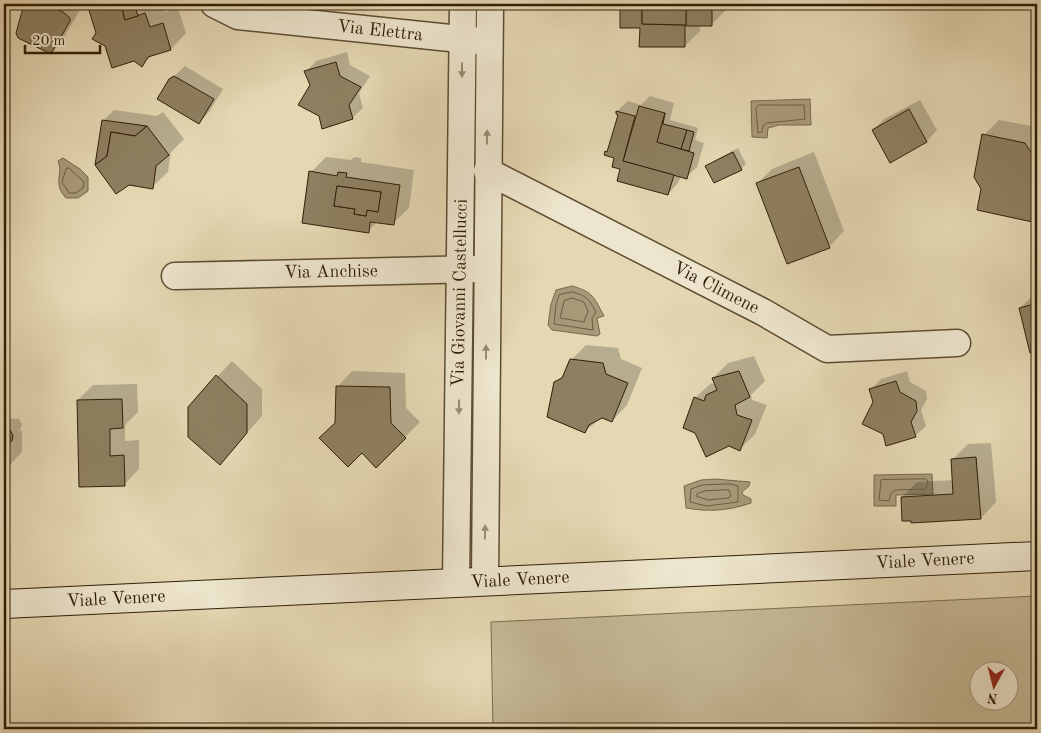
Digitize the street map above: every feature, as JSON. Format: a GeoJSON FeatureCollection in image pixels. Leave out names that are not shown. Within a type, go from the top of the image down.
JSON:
{"type":"FeatureCollection","features":[{"type":"Feature","properties":{"kind":"street","name":"Via Elettra"},"geometry":{"type":"LineString","coordinates":[[214,4],[238,16],[462,40],[489,41]]}},
{"type":"Feature","properties":{"kind":"street","name":"Via Giovanni Castellucci"},"geometry":{"type":"LineString","coordinates":[[456,582],[463,4]]}},
{"type":"Feature","properties":{"kind":"street","name":"Via Giovanni Castellucci"},"geometry":{"type":"LineString","coordinates":[[485,581],[486,270],[490,4]]}},
{"type":"Feature","properties":{"kind":"street","name":"Via Climene"},"geometry":{"type":"LineString","coordinates":[[487,171],[763,312],[827,349],[957,343]]}},
{"type":"Feature","properties":{"kind":"street","name":"Via Anchise"},"geometry":{"type":"LineString","coordinates":[[175,276],[460,268],[486,270]]}},
{"type":"Feature","properties":{"kind":"street","name":"Viale Venere"},"geometry":{"type":"LineString","coordinates":[[4,604],[1037,556]]}},
{"type":"Feature","properties":{"kind":"shaded area"},"geometry":{"type":"Polygon","coordinates":[[[1037,596],[1037,729],[493,729],[491,622],[1037,596]]]}},
{"type":"Feature","properties":{"kind":"water"},"geometry":{"type":"Polygon","coordinates":[[[810,99],[811,125],[779,125],[768,128],[767,138],[752,137],[751,101],[810,99]]]}},
{"type":"Feature","properties":{"kind":"water"},"geometry":{"type":"Polygon","coordinates":[[[63,158],[80,169],[88,177],[88,191],[78,198],[66,198],[61,190],[58,161],[63,158]]]}},
{"type":"Feature","properties":{"kind":"water"},"geometry":{"type":"Polygon","coordinates":[[[572,286],[589,293],[604,316],[597,318],[600,334],[597,336],[552,330],[548,325],[551,304],[556,290],[572,286]]]}},
{"type":"Feature","properties":{"kind":"water"},"geometry":{"type":"Polygon","coordinates":[[[932,474],[933,494],[896,495],[896,506],[874,506],[874,475],[932,474]]]}},
{"type":"Feature","properties":{"kind":"water"},"geometry":{"type":"Polygon","coordinates":[[[715,479],[750,482],[749,486],[742,492],[743,495],[751,499],[751,503],[719,510],[686,508],[684,486],[701,480],[715,479]]]}},
{"type":"Feature","properties":{"kind":"building"},"geometry":{"type":"Polygon","coordinates":[[[24,4],[47,4],[70,18],[51,54],[18,38],[16,33],[24,4]]]}},
{"type":"Feature","properties":{"kind":"building"},"geometry":{"type":"Polygon","coordinates":[[[87,4],[121,4],[125,20],[145,13],[150,27],[163,23],[171,50],[148,57],[142,67],[134,61],[112,68],[105,46],[92,39],[96,33],[87,4]]]}},
{"type":"Feature","properties":{"kind":"building"},"geometry":{"type":"Polygon","coordinates":[[[121,4],[134,4],[138,16],[125,20],[121,4]]]}},
{"type":"Feature","properties":{"kind":"building"},"geometry":{"type":"Polygon","coordinates":[[[620,4],[642,4],[642,24],[686,25],[686,4],[712,4],[712,26],[685,26],[685,47],[639,47],[640,28],[620,28],[620,4]]]}},
{"type":"Feature","properties":{"kind":"building"},"geometry":{"type":"Polygon","coordinates":[[[642,4],[686,4],[686,25],[642,24],[642,4]]]}},
{"type":"Feature","properties":{"kind":"building"},"geometry":{"type":"Polygon","coordinates":[[[336,62],[340,76],[361,87],[349,105],[353,119],[322,129],[319,116],[298,105],[310,85],[304,71],[336,62]]]}},
{"type":"Feature","properties":{"kind":"building"},"geometry":{"type":"Polygon","coordinates":[[[174,76],[214,99],[199,124],[157,99],[169,79],[174,76]]]}},
{"type":"Feature","properties":{"kind":"building"},"geometry":{"type":"Polygon","coordinates":[[[639,106],[665,113],[657,142],[694,153],[687,179],[623,161],[639,106]]]}},
{"type":"Feature","properties":{"kind":"building"},"geometry":{"type":"Polygon","coordinates":[[[909,109],[927,142],[890,163],[872,130],[909,109]]]}},
{"type":"Feature","properties":{"kind":"building"},"geometry":{"type":"Polygon","coordinates":[[[616,111],[635,116],[623,161],[674,175],[668,195],[617,181],[620,169],[612,167],[614,158],[604,155],[605,151],[607,152],[618,115],[616,111]]]}},
{"type":"Feature","properties":{"kind":"building"},"geometry":{"type":"Polygon","coordinates":[[[665,113],[663,124],[687,130],[681,149],[657,142],[665,113]]]}},
{"type":"Feature","properties":{"kind":"building"},"geometry":{"type":"Polygon","coordinates":[[[102,120],[147,126],[135,136],[111,132],[107,156],[95,165],[102,120]]]}},
{"type":"Feature","properties":{"kind":"building"},"geometry":{"type":"Polygon","coordinates":[[[147,126],[169,155],[156,166],[153,189],[129,185],[116,194],[95,165],[107,156],[111,132],[135,136],[147,126]]]}},
{"type":"Feature","properties":{"kind":"building"},"geometry":{"type":"Polygon","coordinates":[[[687,130],[694,132],[689,151],[681,149],[687,130]]]}},
{"type":"Feature","properties":{"kind":"building"},"geometry":{"type":"Polygon","coordinates":[[[982,134],[1025,143],[1033,155],[1037,156],[1037,223],[977,210],[981,189],[974,177],[982,134]]]}},
{"type":"Feature","properties":{"kind":"building"},"geometry":{"type":"Polygon","coordinates":[[[733,152],[742,170],[714,183],[705,166],[733,152]]]}},
{"type":"Feature","properties":{"kind":"building"},"geometry":{"type":"Polygon","coordinates":[[[799,167],[830,248],[787,264],[756,183],[799,167]]]}},
{"type":"Feature","properties":{"kind":"building"},"geometry":{"type":"Polygon","coordinates":[[[309,171],[337,176],[338,172],[347,173],[346,177],[400,185],[394,225],[370,222],[369,233],[302,223],[309,171]],[[337,186],[334,206],[355,209],[354,214],[366,216],[367,210],[378,212],[381,192],[337,186]]]}},
{"type":"Feature","properties":{"kind":"building"},"geometry":{"type":"Polygon","coordinates":[[[337,186],[381,192],[378,212],[367,210],[366,216],[354,214],[355,209],[334,206],[337,186]]]}},
{"type":"Feature","properties":{"kind":"building"},"geometry":{"type":"Polygon","coordinates":[[[1037,298],[1037,354],[1036,352],[1030,353],[1019,308],[1034,304],[1037,298]]]}},
{"type":"Feature","properties":{"kind":"building"},"geometry":{"type":"Polygon","coordinates":[[[570,359],[603,363],[606,374],[628,383],[612,422],[602,418],[589,425],[585,433],[547,417],[554,382],[562,378],[570,359]]]}},
{"type":"Feature","properties":{"kind":"building"},"geometry":{"type":"Polygon","coordinates":[[[739,371],[750,397],[735,405],[737,415],[752,420],[740,451],[729,446],[706,457],[695,433],[683,428],[694,397],[704,401],[706,395],[717,390],[712,378],[739,371]]]}},
{"type":"Feature","properties":{"kind":"building"},"geometry":{"type":"Polygon","coordinates":[[[216,375],[247,404],[247,433],[220,465],[188,437],[188,407],[216,375]]]}},
{"type":"Feature","properties":{"kind":"building"},"geometry":{"type":"Polygon","coordinates":[[[896,381],[900,392],[916,401],[917,411],[911,422],[916,437],[886,446],[883,434],[862,424],[873,402],[869,389],[896,381]]]}},
{"type":"Feature","properties":{"kind":"building"},"geometry":{"type":"Polygon","coordinates":[[[336,386],[390,387],[391,423],[406,438],[376,468],[362,453],[348,467],[319,438],[335,423],[336,386]]]}},
{"type":"Feature","properties":{"kind":"building"},"geometry":{"type":"Polygon","coordinates":[[[122,399],[123,428],[110,429],[110,456],[124,455],[125,486],[79,487],[77,400],[122,399]]]}},
{"type":"Feature","properties":{"kind":"building"},"geometry":{"type":"Polygon","coordinates":[[[4,427],[10,430],[13,435],[12,441],[7,446],[4,446],[4,427]]]}},
{"type":"Feature","properties":{"kind":"building"},"geometry":{"type":"Polygon","coordinates":[[[4,446],[7,446],[7,469],[4,469],[4,446]]]}},
{"type":"Feature","properties":{"kind":"building"},"geometry":{"type":"Polygon","coordinates":[[[976,457],[981,519],[911,523],[911,521],[902,521],[901,497],[953,494],[951,459],[976,457]]]}}]}
